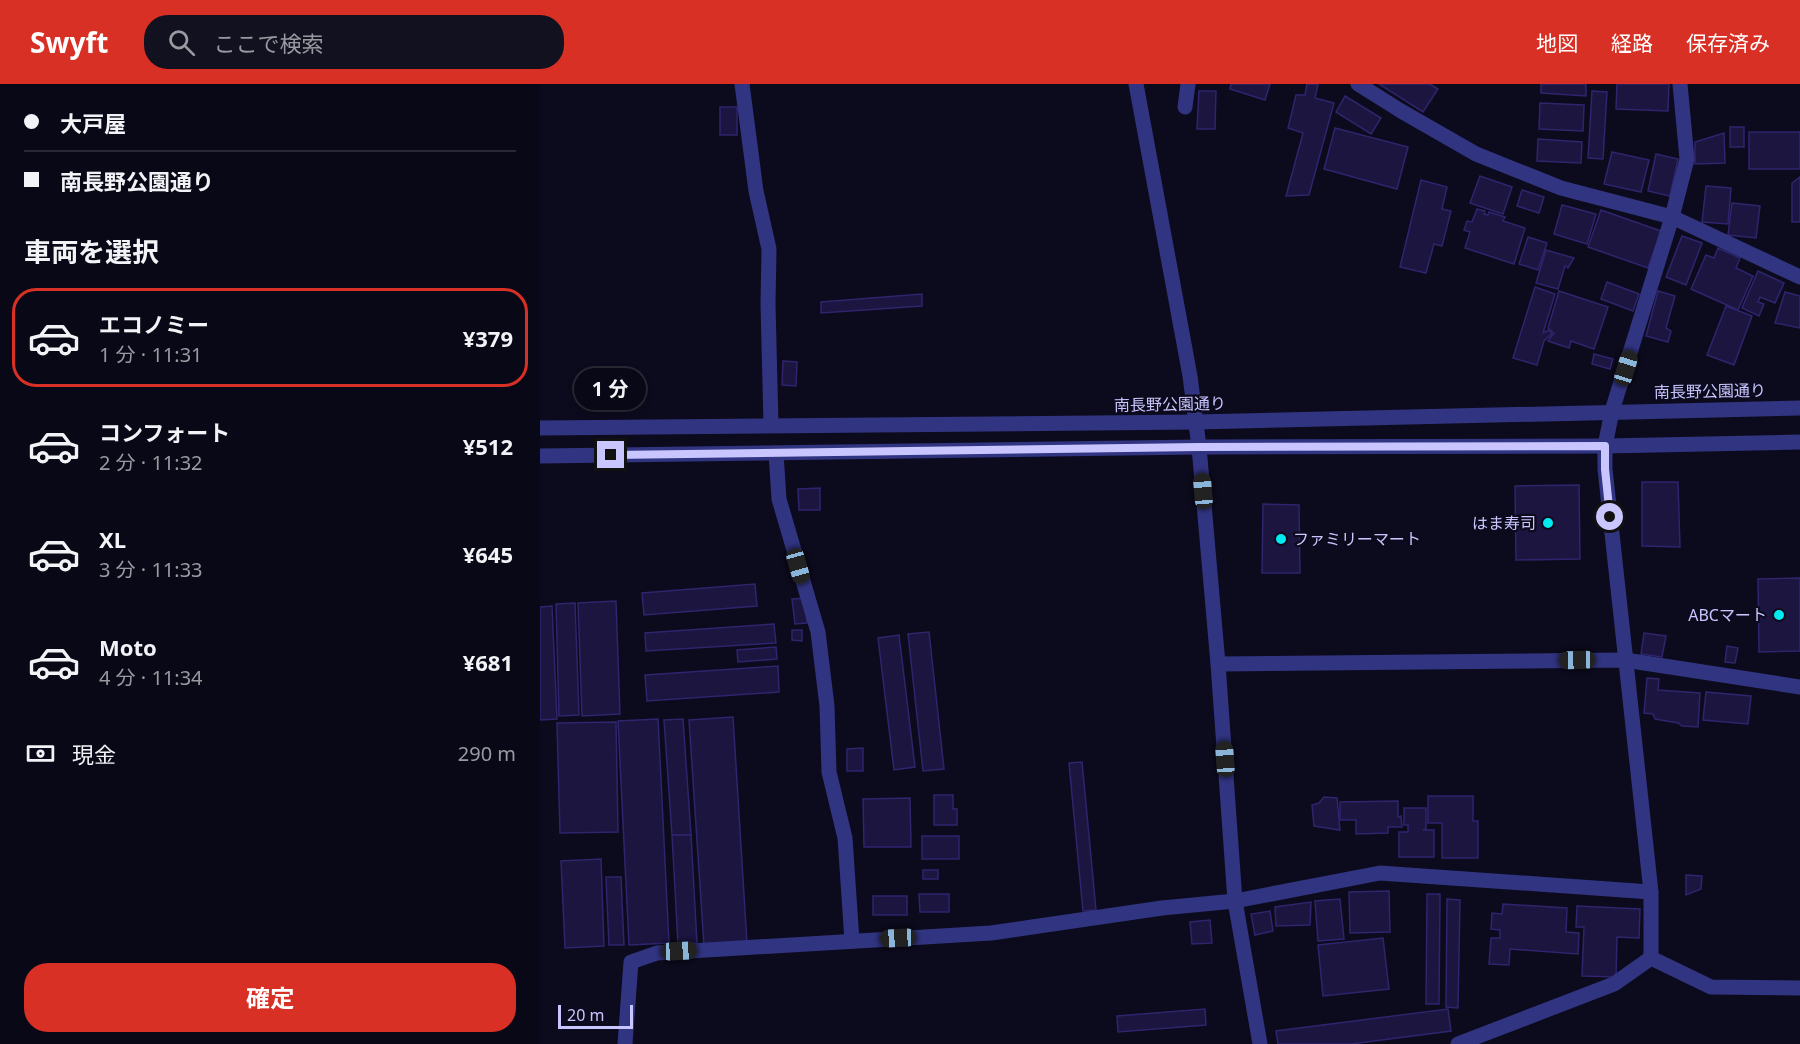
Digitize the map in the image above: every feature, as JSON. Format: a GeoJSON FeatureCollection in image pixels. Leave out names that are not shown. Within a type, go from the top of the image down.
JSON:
{"type":"FeatureCollection","features":[{"type":"Feature","properties":{"kind":"street"},"geometry":{"type":"LineString","coordinates":[[742,84],[756,191],[769,249],[771,425]]}},
{"type":"Feature","properties":{"kind":"street"},"geometry":{"type":"LineString","coordinates":[[1136,84],[1190,376],[1196,422],[1218,664],[1234,901],[1260,1044]]}},
{"type":"Feature","properties":{"kind":"street"},"geometry":{"type":"LineString","coordinates":[[1185,107],[1188,84]]}},
{"type":"Feature","properties":{"kind":"street"},"geometry":{"type":"LineString","coordinates":[[1358,84],[1476,154],[1562,188],[1672,218],[1800,277]]}},
{"type":"Feature","properties":{"kind":"street"},"geometry":{"type":"LineString","coordinates":[[1651,958],[1650,892],[1605,469],[1605,446],[1612,411],[1672,218],[1687,159],[1680,84]]}},
{"type":"Feature","properties":{"kind":"street","name":"南長野公園通り"},"geometry":{"type":"LineString","coordinates":[[540,428],[1196,422],[1800,408]]}},
{"type":"Feature","properties":{"kind":"street"},"geometry":{"type":"LineString","coordinates":[[540,456],[1199,447],[1605,446],[1800,442]]}},
{"type":"Feature","properties":{"kind":"street"},"geometry":{"type":"LineString","coordinates":[[776,453],[779,499],[818,632],[827,706],[830,772],[845,838],[852,941]]}},
{"type":"Feature","properties":{"kind":"street"},"geometry":{"type":"LineString","coordinates":[[1218,664],[1625,660],[1800,687]]}},
{"type":"Feature","properties":{"kind":"street"},"geometry":{"type":"LineString","coordinates":[[625,1044],[631,962],[657,953],[991,933],[1162,908],[1234,901],[1380,873],[1650,892]]}},
{"type":"Feature","properties":{"kind":"street"},"geometry":{"type":"LineString","coordinates":[[1651,958],[1711,987],[1800,988]]}},
{"type":"Feature","properties":{"kind":"street"},"geometry":{"type":"LineString","coordinates":[[1458,1044],[1614,984],[1651,958]]}},
{"type":"Feature","properties":{"kind":"building"},"geometry":{"type":"Polygon","coordinates":[[[1231,84],[1270,84],[1265,100],[1230,89],[1231,84]]]}},
{"type":"Feature","properties":{"kind":"building"},"geometry":{"type":"Polygon","coordinates":[[[1307,84],[1318,84],[1315,98],[1334,103],[1309,195],[1286,196],[1303,133],[1288,128],[1296,95],[1305,95],[1307,84]]]}},
{"type":"Feature","properties":{"kind":"building"},"geometry":{"type":"Polygon","coordinates":[[[1379,84],[1430,84],[1438,89],[1423,112],[1379,84]]]}},
{"type":"Feature","properties":{"kind":"building"},"geometry":{"type":"Polygon","coordinates":[[[1541,84],[1586,84],[1586,96],[1541,93],[1541,84]]]}},
{"type":"Feature","properties":{"kind":"building"},"geometry":{"type":"Polygon","coordinates":[[[1617,84],[1669,84],[1668,111],[1616,109],[1617,84]]]}},
{"type":"Feature","properties":{"kind":"building"},"geometry":{"type":"Polygon","coordinates":[[[1199,91],[1216,91],[1215,129],[1197,129],[1199,91]]]}},
{"type":"Feature","properties":{"kind":"building"},"geometry":{"type":"Polygon","coordinates":[[[1592,91],[1607,92],[1603,159],[1588,158],[1592,91]]]}},
{"type":"Feature","properties":{"kind":"building"},"geometry":{"type":"Polygon","coordinates":[[[1345,96],[1381,118],[1371,134],[1336,112],[1345,96]]]}},
{"type":"Feature","properties":{"kind":"building"},"geometry":{"type":"Polygon","coordinates":[[[1540,103],[1584,105],[1583,131],[1539,129],[1540,103]]]}},
{"type":"Feature","properties":{"kind":"building"},"geometry":{"type":"Polygon","coordinates":[[[720,107],[737,107],[737,135],[720,135],[720,107]]]}},
{"type":"Feature","properties":{"kind":"building"},"geometry":{"type":"Polygon","coordinates":[[[1730,127],[1744,127],[1744,147],[1730,147],[1730,127]]]}},
{"type":"Feature","properties":{"kind":"building"},"geometry":{"type":"Polygon","coordinates":[[[1335,128],[1408,147],[1397,189],[1324,169],[1335,128]]]}},
{"type":"Feature","properties":{"kind":"building"},"geometry":{"type":"Polygon","coordinates":[[[1749,132],[1800,132],[1800,169],[1749,169],[1749,132]]]}},
{"type":"Feature","properties":{"kind":"building"},"geometry":{"type":"Polygon","coordinates":[[[1724,133],[1725,163],[1695,164],[1695,142],[1724,133]]]}},
{"type":"Feature","properties":{"kind":"building"},"geometry":{"type":"Polygon","coordinates":[[[1538,139],[1582,142],[1581,163],[1537,161],[1538,139]]]}},
{"type":"Feature","properties":{"kind":"building"},"geometry":{"type":"Polygon","coordinates":[[[1612,152],[1649,160],[1641,192],[1604,184],[1612,152]]]}},
{"type":"Feature","properties":{"kind":"building"},"geometry":{"type":"Polygon","coordinates":[[[1656,154],[1678,159],[1670,196],[1648,191],[1656,154]]]}},
{"type":"Feature","properties":{"kind":"building"},"geometry":{"type":"Polygon","coordinates":[[[1480,176],[1512,187],[1503,214],[1470,203],[1480,176]]]}},
{"type":"Feature","properties":{"kind":"building"},"geometry":{"type":"Polygon","coordinates":[[[1800,177],[1800,222],[1792,222],[1792,183],[1800,177]]]}},
{"type":"Feature","properties":{"kind":"building"},"geometry":{"type":"Polygon","coordinates":[[[1421,180],[1447,187],[1442,209],[1451,211],[1442,246],[1434,244],[1426,273],[1400,267],[1421,180]]]}},
{"type":"Feature","properties":{"kind":"building"},"geometry":{"type":"Polygon","coordinates":[[[1706,186],[1731,188],[1728,224],[1702,222],[1706,186]]]}},
{"type":"Feature","properties":{"kind":"building"},"geometry":{"type":"Polygon","coordinates":[[[1522,190],[1544,197],[1539,213],[1517,206],[1522,190]]]}},
{"type":"Feature","properties":{"kind":"building"},"geometry":{"type":"Polygon","coordinates":[[[1732,203],[1760,206],[1756,238],[1728,235],[1732,203]]]}},
{"type":"Feature","properties":{"kind":"building"},"geometry":{"type":"Polygon","coordinates":[[[1562,205],[1596,214],[1587,244],[1554,234],[1562,205]]]}},
{"type":"Feature","properties":{"kind":"building"},"geometry":{"type":"Polygon","coordinates":[[[1477,209],[1485,211],[1484,214],[1488,215],[1489,212],[1505,217],[1503,221],[1525,228],[1514,264],[1465,248],[1470,232],[1464,230],[1467,221],[1472,222],[1477,209]]]}},
{"type":"Feature","properties":{"kind":"building"},"geometry":{"type":"Polygon","coordinates":[[[1601,210],[1661,231],[1648,268],[1588,247],[1601,210]]]}},
{"type":"Feature","properties":{"kind":"building"},"geometry":{"type":"Polygon","coordinates":[[[1682,236],[1702,243],[1686,285],[1666,277],[1682,236]]]}},
{"type":"Feature","properties":{"kind":"building"},"geometry":{"type":"Polygon","coordinates":[[[1528,237],[1547,243],[1538,270],[1519,264],[1528,237]]]}},
{"type":"Feature","properties":{"kind":"building"},"geometry":{"type":"Polygon","coordinates":[[[1718,248],[1740,258],[1736,268],[1753,276],[1738,310],[1691,289],[1706,255],[1714,258],[1718,248]]]}},
{"type":"Feature","properties":{"kind":"building"},"geometry":{"type":"Polygon","coordinates":[[[1546,250],[1574,258],[1568,268],[1565,266],[1558,289],[1536,283],[1546,250]]]}},
{"type":"Feature","properties":{"kind":"building"},"geometry":{"type":"Polygon","coordinates":[[[1758,271],[1784,283],[1775,303],[1760,297],[1758,302],[1764,304],[1759,316],[1742,308],[1758,271]]]}},
{"type":"Feature","properties":{"kind":"building"},"geometry":{"type":"Polygon","coordinates":[[[1607,282],[1639,294],[1633,311],[1601,299],[1607,282]]]}},
{"type":"Feature","properties":{"kind":"building"},"geometry":{"type":"Polygon","coordinates":[[[1535,287],[1555,294],[1543,333],[1549,330],[1552,334],[1544,341],[1537,365],[1513,358],[1535,287]]]}},
{"type":"Feature","properties":{"kind":"building"},"geometry":{"type":"Polygon","coordinates":[[[1559,291],[1608,307],[1594,349],[1571,341],[1569,348],[1548,341],[1554,333],[1548,328],[1559,291]]]}},
{"type":"Feature","properties":{"kind":"building"},"geometry":{"type":"Polygon","coordinates":[[[1658,291],[1675,296],[1666,328],[1671,331],[1668,342],[1646,336],[1658,291]]]}},
{"type":"Feature","properties":{"kind":"building"},"geometry":{"type":"Polygon","coordinates":[[[1785,292],[1800,296],[1800,328],[1775,323],[1785,292]]]}},
{"type":"Feature","properties":{"kind":"building"},"geometry":{"type":"Polygon","coordinates":[[[922,294],[922,306],[821,313],[821,302],[922,294]]]}},
{"type":"Feature","properties":{"kind":"building"},"geometry":{"type":"Polygon","coordinates":[[[1726,306],[1752,316],[1734,365],[1707,355],[1726,306]]]}},
{"type":"Feature","properties":{"kind":"building"},"geometry":{"type":"Polygon","coordinates":[[[1594,354],[1613,359],[1610,369],[1592,364],[1594,354]]]}},
{"type":"Feature","properties":{"kind":"building"},"geometry":{"type":"Polygon","coordinates":[[[783,361],[797,362],[796,386],[782,385],[783,361]]]}},
{"type":"Feature","properties":{"kind":"building"},"geometry":{"type":"Polygon","coordinates":[[[1642,482],[1678,482],[1680,547],[1642,546],[1642,482]]]}},
{"type":"Feature","properties":{"kind":"building","name":"はま寿司"},"geometry":{"type":"Polygon","coordinates":[[[1579,485],[1580,559],[1516,560],[1515,486],[1579,485]]]}},
{"type":"Feature","properties":{"kind":"building"},"geometry":{"type":"Polygon","coordinates":[[[820,488],[820,510],[799,510],[798,489],[820,488]]]}},
{"type":"Feature","properties":{"kind":"building","name":"ファミリーマート"},"geometry":{"type":"Polygon","coordinates":[[[1263,504],[1299,505],[1300,573],[1262,573],[1263,504]]]}},
{"type":"Feature","properties":{"kind":"building","name":"ABCマート"},"geometry":{"type":"Polygon","coordinates":[[[1800,578],[1800,651],[1759,652],[1758,579],[1800,578]]]}},
{"type":"Feature","properties":{"kind":"building"},"geometry":{"type":"Polygon","coordinates":[[[755,584],[757,606],[644,615],[642,593],[755,584]]]}},
{"type":"Feature","properties":{"kind":"building"},"geometry":{"type":"Polygon","coordinates":[[[805,598],[807,623],[795,624],[792,599],[805,598]]]}},
{"type":"Feature","properties":{"kind":"building"},"geometry":{"type":"Polygon","coordinates":[[[616,601],[620,714],[582,716],[578,603],[616,601]]]}},
{"type":"Feature","properties":{"kind":"building"},"geometry":{"type":"Polygon","coordinates":[[[575,603],[579,715],[559,716],[556,604],[575,603]]]}},
{"type":"Feature","properties":{"kind":"building"},"geometry":{"type":"Polygon","coordinates":[[[552,606],[557,719],[540,720],[540,607],[552,606]]]}},
{"type":"Feature","properties":{"kind":"building"},"geometry":{"type":"Polygon","coordinates":[[[774,624],[776,643],[646,651],[645,633],[774,624]]]}},
{"type":"Feature","properties":{"kind":"building"},"geometry":{"type":"Polygon","coordinates":[[[792,630],[802,630],[802,641],[792,640],[792,630]]]}},
{"type":"Feature","properties":{"kind":"building"},"geometry":{"type":"Polygon","coordinates":[[[929,632],[944,769],[923,771],[908,634],[929,632]]]}},
{"type":"Feature","properties":{"kind":"building"},"geometry":{"type":"Polygon","coordinates":[[[1644,633],[1666,636],[1662,657],[1641,654],[1644,633]]]}},
{"type":"Feature","properties":{"kind":"building"},"geometry":{"type":"Polygon","coordinates":[[[899,635],[915,767],[894,770],[878,638],[899,635]]]}},
{"type":"Feature","properties":{"kind":"building"},"geometry":{"type":"Polygon","coordinates":[[[1727,646],[1738,648],[1735,663],[1725,662],[1727,646]]]}},
{"type":"Feature","properties":{"kind":"building"},"geometry":{"type":"Polygon","coordinates":[[[776,647],[777,659],[738,662],[737,650],[776,647]]]}},
{"type":"Feature","properties":{"kind":"building"},"geometry":{"type":"Polygon","coordinates":[[[778,666],[779,692],[647,701],[645,675],[778,666]]]}},
{"type":"Feature","properties":{"kind":"building"},"geometry":{"type":"Polygon","coordinates":[[[1647,678],[1659,679],[1658,690],[1700,693],[1698,727],[1682,726],[1678,723],[1655,719],[1653,714],[1644,713],[1647,678]]]}},
{"type":"Feature","properties":{"kind":"building"},"geometry":{"type":"Polygon","coordinates":[[[1706,692],[1751,696],[1748,724],[1703,720],[1706,692]]]}},
{"type":"Feature","properties":{"kind":"building"},"geometry":{"type":"Polygon","coordinates":[[[733,717],[747,943],[704,946],[689,720],[733,717]]]}},
{"type":"Feature","properties":{"kind":"building"},"geometry":{"type":"Polygon","coordinates":[[[658,719],[669,943],[629,945],[618,721],[658,719]]]}},
{"type":"Feature","properties":{"kind":"building"},"geometry":{"type":"Polygon","coordinates":[[[683,719],[691,835],[672,835],[664,720],[683,719]]]}},
{"type":"Feature","properties":{"kind":"building"},"geometry":{"type":"Polygon","coordinates":[[[616,722],[618,832],[560,833],[557,723],[616,722]]]}},
{"type":"Feature","properties":{"kind":"building"},"geometry":{"type":"Polygon","coordinates":[[[863,748],[863,771],[847,771],[847,749],[863,748]]]}},
{"type":"Feature","properties":{"kind":"building"},"geometry":{"type":"Polygon","coordinates":[[[1082,762],[1096,910],[1083,911],[1069,763],[1082,762]]]}},
{"type":"Feature","properties":{"kind":"building"},"geometry":{"type":"Polygon","coordinates":[[[934,795],[953,795],[953,809],[957,809],[957,825],[934,825],[934,795]]]}},
{"type":"Feature","properties":{"kind":"building"},"geometry":{"type":"Polygon","coordinates":[[[1428,796],[1473,796],[1473,821],[1478,821],[1478,858],[1442,858],[1442,823],[1428,823],[1428,796]]]}},
{"type":"Feature","properties":{"kind":"building"},"geometry":{"type":"Polygon","coordinates":[[[1324,797],[1337,798],[1340,830],[1314,826],[1312,805],[1319,803],[1324,797]]]}},
{"type":"Feature","properties":{"kind":"building"},"geometry":{"type":"Polygon","coordinates":[[[910,798],[911,847],[864,847],[863,799],[910,798]]]}},
{"type":"Feature","properties":{"kind":"building"},"geometry":{"type":"Polygon","coordinates":[[[1398,801],[1398,817],[1401,816],[1402,827],[1388,827],[1388,833],[1356,834],[1356,820],[1340,820],[1340,802],[1398,801]]]}},
{"type":"Feature","properties":{"kind":"building"},"geometry":{"type":"Polygon","coordinates":[[[1404,808],[1426,808],[1426,829],[1423,830],[1434,830],[1434,857],[1399,857],[1399,832],[1408,832],[1408,825],[1404,825],[1404,808]]]}},
{"type":"Feature","properties":{"kind":"building"},"geometry":{"type":"Polygon","coordinates":[[[672,835],[691,835],[697,943],[678,944],[672,835]]]}},
{"type":"Feature","properties":{"kind":"building"},"geometry":{"type":"Polygon","coordinates":[[[922,836],[959,836],[959,859],[922,859],[922,836]]]}},
{"type":"Feature","properties":{"kind":"building"},"geometry":{"type":"Polygon","coordinates":[[[601,859],[604,946],[565,948],[561,861],[601,859]]]}},
{"type":"Feature","properties":{"kind":"building"},"geometry":{"type":"Polygon","coordinates":[[[923,870],[938,870],[938,879],[923,879],[923,870]]]}},
{"type":"Feature","properties":{"kind":"building"},"geometry":{"type":"Polygon","coordinates":[[[1686,875],[1702,876],[1701,889],[1686,895],[1686,875]]]}},
{"type":"Feature","properties":{"kind":"building"},"geometry":{"type":"Polygon","coordinates":[[[606,877],[621,877],[624,945],[609,945],[606,877]]]}},
{"type":"Feature","properties":{"kind":"building"},"geometry":{"type":"Polygon","coordinates":[[[1389,891],[1390,932],[1350,933],[1349,892],[1389,891]]]}},
{"type":"Feature","properties":{"kind":"building"},"geometry":{"type":"Polygon","coordinates":[[[919,894],[949,894],[949,912],[920,912],[919,894]]]}},
{"type":"Feature","properties":{"kind":"building"},"geometry":{"type":"Polygon","coordinates":[[[1427,894],[1440,894],[1439,1004],[1426,1004],[1427,894]]]}},
{"type":"Feature","properties":{"kind":"building"},"geometry":{"type":"Polygon","coordinates":[[[873,896],[907,896],[907,915],[873,915],[873,896]]]}},
{"type":"Feature","properties":{"kind":"building"},"geometry":{"type":"Polygon","coordinates":[[[1340,899],[1344,939],[1318,941],[1315,901],[1340,899]]]}},
{"type":"Feature","properties":{"kind":"building"},"geometry":{"type":"Polygon","coordinates":[[[1447,899],[1460,900],[1458,1008],[1446,1007],[1447,899]]]}},
{"type":"Feature","properties":{"kind":"building"},"geometry":{"type":"Polygon","coordinates":[[[1311,902],[1310,925],[1276,926],[1275,907],[1311,902]]]}},
{"type":"Feature","properties":{"kind":"building"},"geometry":{"type":"Polygon","coordinates":[[[1503,904],[1567,908],[1566,932],[1579,933],[1578,954],[1510,949],[1509,965],[1489,964],[1491,938],[1500,938],[1500,930],[1491,929],[1492,913],[1502,914],[1503,904]]]}},
{"type":"Feature","properties":{"kind":"building"},"geometry":{"type":"Polygon","coordinates":[[[1577,906],[1640,909],[1639,938],[1617,937],[1616,977],[1582,976],[1584,927],[1576,927],[1577,906]]]}},
{"type":"Feature","properties":{"kind":"building"},"geometry":{"type":"Polygon","coordinates":[[[1270,911],[1273,931],[1255,935],[1251,914],[1270,911]]]}},
{"type":"Feature","properties":{"kind":"building"},"geometry":{"type":"Polygon","coordinates":[[[1210,920],[1212,943],[1192,944],[1190,922],[1210,920]]]}},
{"type":"Feature","properties":{"kind":"building"},"geometry":{"type":"Polygon","coordinates":[[[1383,938],[1389,989],[1323,996],[1318,945],[1383,938]]]}},
{"type":"Feature","properties":{"kind":"building"},"geometry":{"type":"Polygon","coordinates":[[[1205,1009],[1206,1025],[1118,1032],[1117,1016],[1205,1009]]]}},
{"type":"Feature","properties":{"kind":"building"},"geometry":{"type":"Polygon","coordinates":[[[1448,1009],[1451,1031],[1351,1044],[1278,1044],[1276,1031],[1448,1009]]]}},
{"type":"Feature","properties":{"kind":"place","name":"はま寿司"},"geometry":{"type":"Point","coordinates":[1548,523]}},
{"type":"Feature","properties":{"kind":"place","name":"ファミリーマート"},"geometry":{"type":"Point","coordinates":[1281,539]}},
{"type":"Feature","properties":{"kind":"place","name":"ABCマート"},"geometry":{"type":"Point","coordinates":[1779,615]}},
{"type":"Feature","properties":{"kind":"route"},"geometry":{"type":"LineString","coordinates":[[611,455],[1199,447],[1605,446],[1610,517]]}}]}
